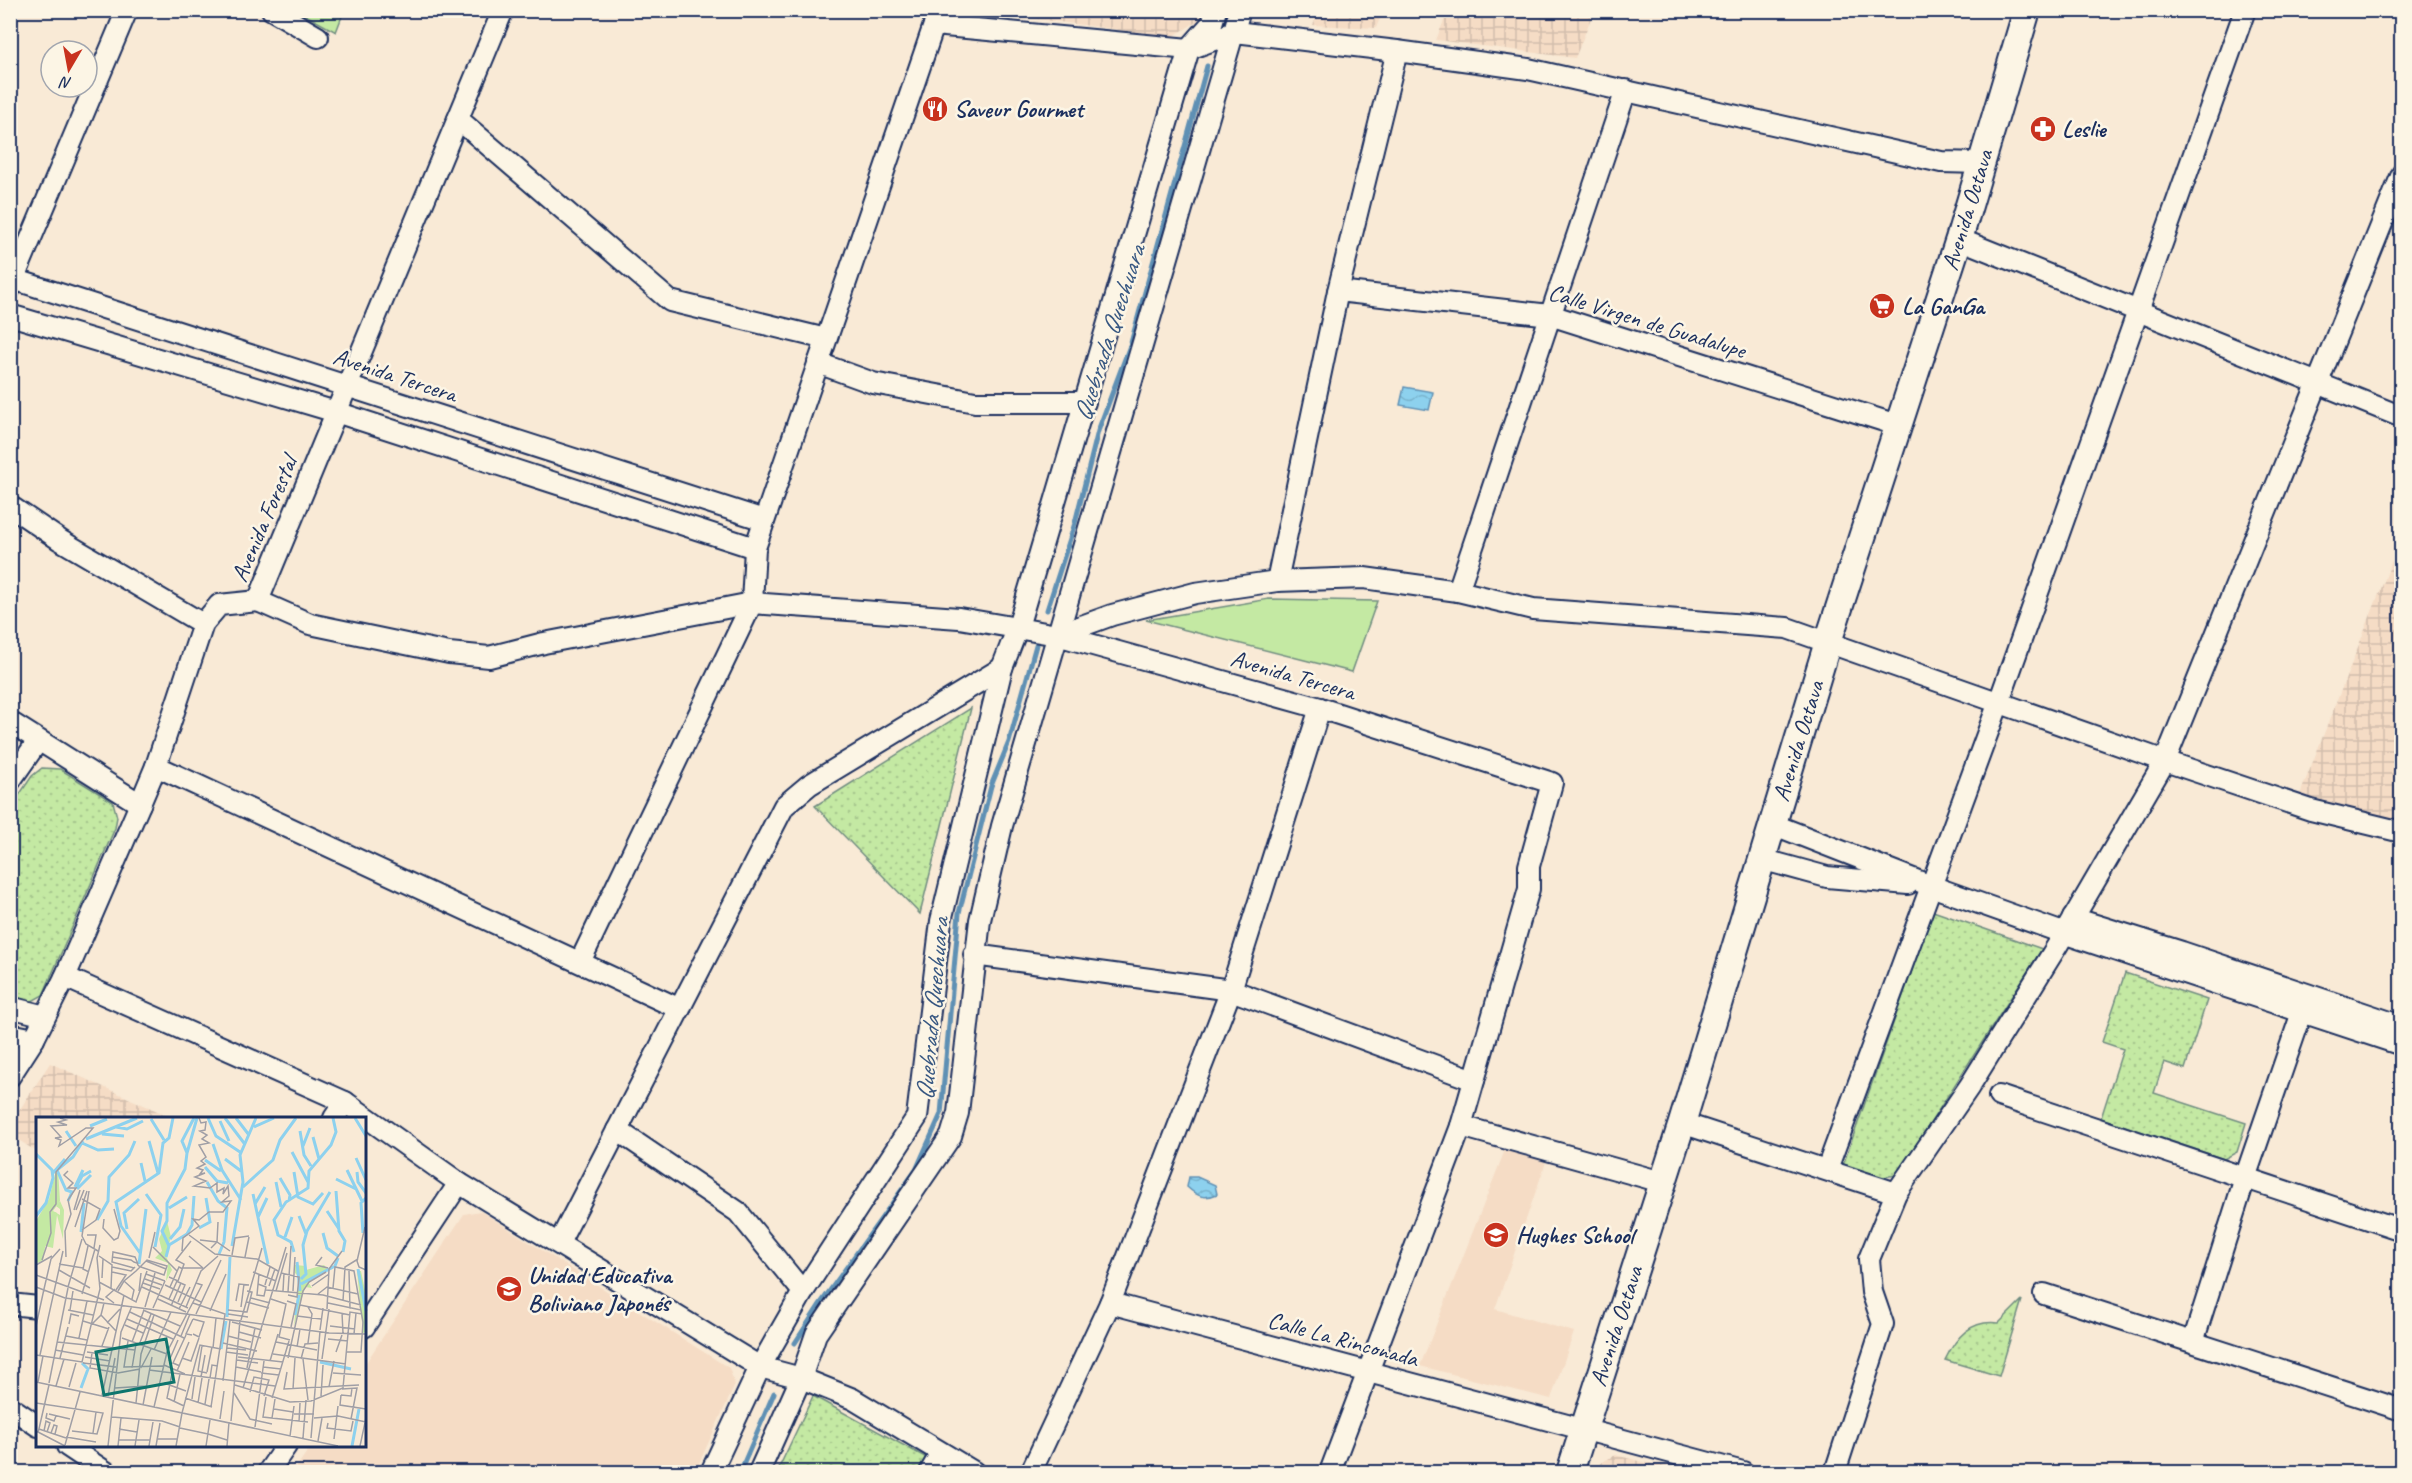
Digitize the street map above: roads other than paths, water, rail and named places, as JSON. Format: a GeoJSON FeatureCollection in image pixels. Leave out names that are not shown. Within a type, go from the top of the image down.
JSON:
{"type":"FeatureCollection","features":[{"type":"Feature","properties":{"kind":"main road","name":"Avenida Octava"},"geometry":{"type":"LineString","coordinates":[[1570,1473],[1682,1123],[1828,642],[1959,239],[2027,10]]}},
{"type":"Feature","properties":{"kind":"street"},"geometry":{"type":"LineString","coordinates":[[12,282],[127,10]]}},
{"type":"Feature","properties":{"kind":"street"},"geometry":{"type":"LineString","coordinates":[[272,10],[318,37]]}},
{"type":"Feature","properties":{"kind":"street","name":"Avenida Forestal"},"geometry":{"type":"LineString","coordinates":[[10,1076],[34,1040],[65,977],[140,804],[156,766],[203,624],[219,605],[258,601],[503,10]]}},
{"type":"Feature","properties":{"kind":"street"},"geometry":{"type":"LineString","coordinates":[[711,1473],[760,1367],[803,1292],[917,1117],[941,921],[1002,668],[1018,627],[1189,49],[1212,23],[1216,10]]}},
{"type":"Feature","properties":{"kind":"street"},"geometry":{"type":"LineString","coordinates":[[759,1473],[801,1378],[816,1334],[951,1136],[958,1113],[974,955],[1002,826],[1240,10]]}},
{"type":"Feature","properties":{"kind":"street"},"geometry":{"type":"LineString","coordinates":[[1827,1169],[1999,702],[2245,10]]}},
{"type":"Feature","properties":{"kind":"street"},"geometry":{"type":"LineString","coordinates":[[580,962],[752,603],[755,548],[935,18],[1189,49],[1235,32],[1528,69],[1941,162],[1981,164]]}},
{"type":"Feature","properties":{"kind":"street"},"geometry":{"type":"LineString","coordinates":[[1277,581],[1338,291],[1397,51]]}},
{"type":"Feature","properties":{"kind":"street"},"geometry":{"type":"LineString","coordinates":[[1458,591],[1626,90]]}},
{"type":"Feature","properties":{"kind":"street"},"geometry":{"type":"LineString","coordinates":[[458,119],[670,301],[826,339]]}},
{"type":"Feature","properties":{"kind":"street"},"geometry":{"type":"LineString","coordinates":[[1835,1473],[1883,1324],[1872,1292],[1869,1259],[1896,1193],[1969,1087],[2165,761],[2402,174]]}},
{"type":"Feature","properties":{"kind":"street"},"geometry":{"type":"LineString","coordinates":[[1959,239],[2402,417]]}},
{"type":"Feature","properties":{"kind":"street","name":"Avenida Tercera"},"geometry":{"type":"LineString","coordinates":[[12,282],[347,386],[764,520]]}},
{"type":"Feature","properties":{"kind":"street","name":"Calle Virgen de Guadalupe"},"geometry":{"type":"LineString","coordinates":[[1338,291],[1550,315],[1900,426]]}},
{"type":"Feature","properties":{"kind":"street"},"geometry":{"type":"LineString","coordinates":[[10,315],[336,412],[755,548]]}},
{"type":"Feature","properties":{"kind":"street"},"geometry":{"type":"LineString","coordinates":[[818,363],[873,383],[975,402],[1085,402]]}},
{"type":"Feature","properties":{"kind":"street"},"geometry":{"type":"LineString","coordinates":[[10,506],[60,540],[203,624]]}},
{"type":"Feature","properties":{"kind":"street"},"geometry":{"type":"LineString","coordinates":[[1056,635],[1112,615],[1195,593],[1277,581],[1364,578],[1458,591],[1533,609],[1787,628],[2311,810],[2402,832]]}},
{"type":"Feature","properties":{"kind":"street","name":"Avenida Tercera"},"geometry":{"type":"LineString","coordinates":[[258,601],[310,624],[449,653],[489,657],[544,643],[752,603],[959,618],[1056,635],[1320,708],[1551,783],[1529,866],[1529,889],[1474,1080]]}},
{"type":"Feature","properties":{"kind":"street"},"geometry":{"type":"LineString","coordinates":[[559,1244],[784,806],[809,785],[1002,668]]}},
{"type":"Feature","properties":{"kind":"street"},"geometry":{"type":"LineString","coordinates":[[1032,1473],[1110,1304],[1231,990],[1320,708]]}},
{"type":"Feature","properties":{"kind":"street"},"geometry":{"type":"LineString","coordinates":[[10,722],[140,804]]}},
{"type":"Feature","properties":{"kind":"street"},"geometry":{"type":"LineString","coordinates":[[10,781],[38,741]]}},
{"type":"Feature","properties":{"kind":"street"},"geometry":{"type":"LineString","coordinates":[[156,766],[680,1009]]}},
{"type":"Feature","properties":{"kind":"street"},"geometry":{"type":"LineString","coordinates":[[1772,824],[1931,886],[2068,925],[2306,1004],[2402,1045]]}},
{"type":"Feature","properties":{"kind":"street"},"geometry":{"type":"LineString","coordinates":[[1761,859],[1827,877],[1931,886]]}},
{"type":"Feature","properties":{"kind":"street"},"geometry":{"type":"LineString","coordinates":[[974,955],[1231,990],[1474,1080],[1461,1126],[1330,1473]]}},
{"type":"Feature","properties":{"kind":"street"},"geometry":{"type":"LineString","coordinates":[[65,977],[345,1102],[459,1183],[760,1367],[801,1378],[853,1399],[974,1473]]}},
{"type":"Feature","properties":{"kind":"street"},"geometry":{"type":"LineString","coordinates":[[2306,1004],[2402,1026]]}},
{"type":"Feature","properties":{"kind":"street"},"geometry":{"type":"LineString","coordinates":[[2193,1342],[2245,1178],[2306,1004]]}},
{"type":"Feature","properties":{"kind":"street"},"geometry":{"type":"LineString","coordinates":[[10,1007],[45,1016]]}},
{"type":"Feature","properties":{"kind":"street"},"geometry":{"type":"LineString","coordinates":[[10,1034],[34,1040]]}},
{"type":"Feature","properties":{"kind":"street"},"geometry":{"type":"LineString","coordinates":[[1999,1096],[2402,1230]]}},
{"type":"Feature","properties":{"kind":"street"},"geometry":{"type":"LineString","coordinates":[[335,1117],[345,1102]]}},
{"type":"Feature","properties":{"kind":"street"},"geometry":{"type":"LineString","coordinates":[[1682,1123],[1896,1193]]}},
{"type":"Feature","properties":{"kind":"street"},"geometry":{"type":"LineString","coordinates":[[1461,1126],[1662,1182]]}},
{"type":"Feature","properties":{"kind":"street"},"geometry":{"type":"LineString","coordinates":[[617,1130],[738,1212],[803,1292]]}},
{"type":"Feature","properties":{"kind":"street"},"geometry":{"type":"LineString","coordinates":[[366,1324],[459,1183]]}},
{"type":"Feature","properties":{"kind":"street"},"geometry":{"type":"LineString","coordinates":[[2044,1294],[2402,1410]]}},
{"type":"Feature","properties":{"kind":"street"},"geometry":{"type":"LineString","coordinates":[[10,1304],[36,1307]]}},
{"type":"Feature","properties":{"kind":"street","name":"Calle La Rinconada"},"geometry":{"type":"LineString","coordinates":[[1110,1304],[1743,1473]]}},
{"type":"Feature","properties":{"kind":"street"},"geometry":{"type":"LineString","coordinates":[[10,1407],[36,1425]]}},
{"type":"Feature","properties":{"kind":"street"},"geometry":{"type":"LineString","coordinates":[[68,1447],[106,1473]]}},
{"type":"Feature","properties":{"kind":"street"},"geometry":{"type":"LineString","coordinates":[[268,1473],[285,1447]]}},
{"type":"Feature","properties":{"kind":"street"},"geometry":{"type":"LineString","coordinates":[[930,1473],[941,1453]]}},
{"type":"Feature","properties":{"kind":"water"},"geometry":{"type":"Polygon","coordinates":[[[1404,387],[1433,392],[1429,410],[1400,405],[1404,387]]]}},
{"type":"Feature","properties":{"kind":"water"},"geometry":{"type":"Polygon","coordinates":[[[1189,1177],[1197,1177],[1215,1185],[1217,1194],[1204,1197],[1194,1193],[1187,1187],[1189,1177]]]}},
{"type":"Feature","properties":{"kind":"waterway","name":"Quebrada Quechuara"},"geometry":{"type":"LineString","coordinates":[[1047,610],[1075,523],[1098,431],[1131,343],[1207,66]]}},
{"type":"Feature","properties":{"kind":"waterway","name":"Quebrada Quechuara"},"geometry":{"type":"LineString","coordinates":[[795,1343],[916,1170],[941,1114],[959,913],[991,786],[1009,742],[1036,645]]}},
{"type":"Feature","properties":{"kind":"waterway","name":"Quebrada Quechuara"},"geometry":{"type":"LineString","coordinates":[[740,1472],[774,1393]]}},
{"type":"Feature","properties":{"kind":"place","name":"Saveur Gourmet"},"geometry":{"type":"Point","coordinates":[935,109]}},
{"type":"Feature","properties":{"kind":"place","name":"Leslie"},"geometry":{"type":"Point","coordinates":[2043,129]}},
{"type":"Feature","properties":{"kind":"place","name":"La GanGa"},"geometry":{"type":"Point","coordinates":[1882,306]}},
{"type":"Feature","properties":{"kind":"place","name":"Hughes School"},"geometry":{"type":"Point","coordinates":[1496,1235]}},
{"type":"Feature","properties":{"kind":"place","name":"Unidad Educativa Boliviano Japonés"},"geometry":{"type":"Point","coordinates":[509,1289]}}]}
